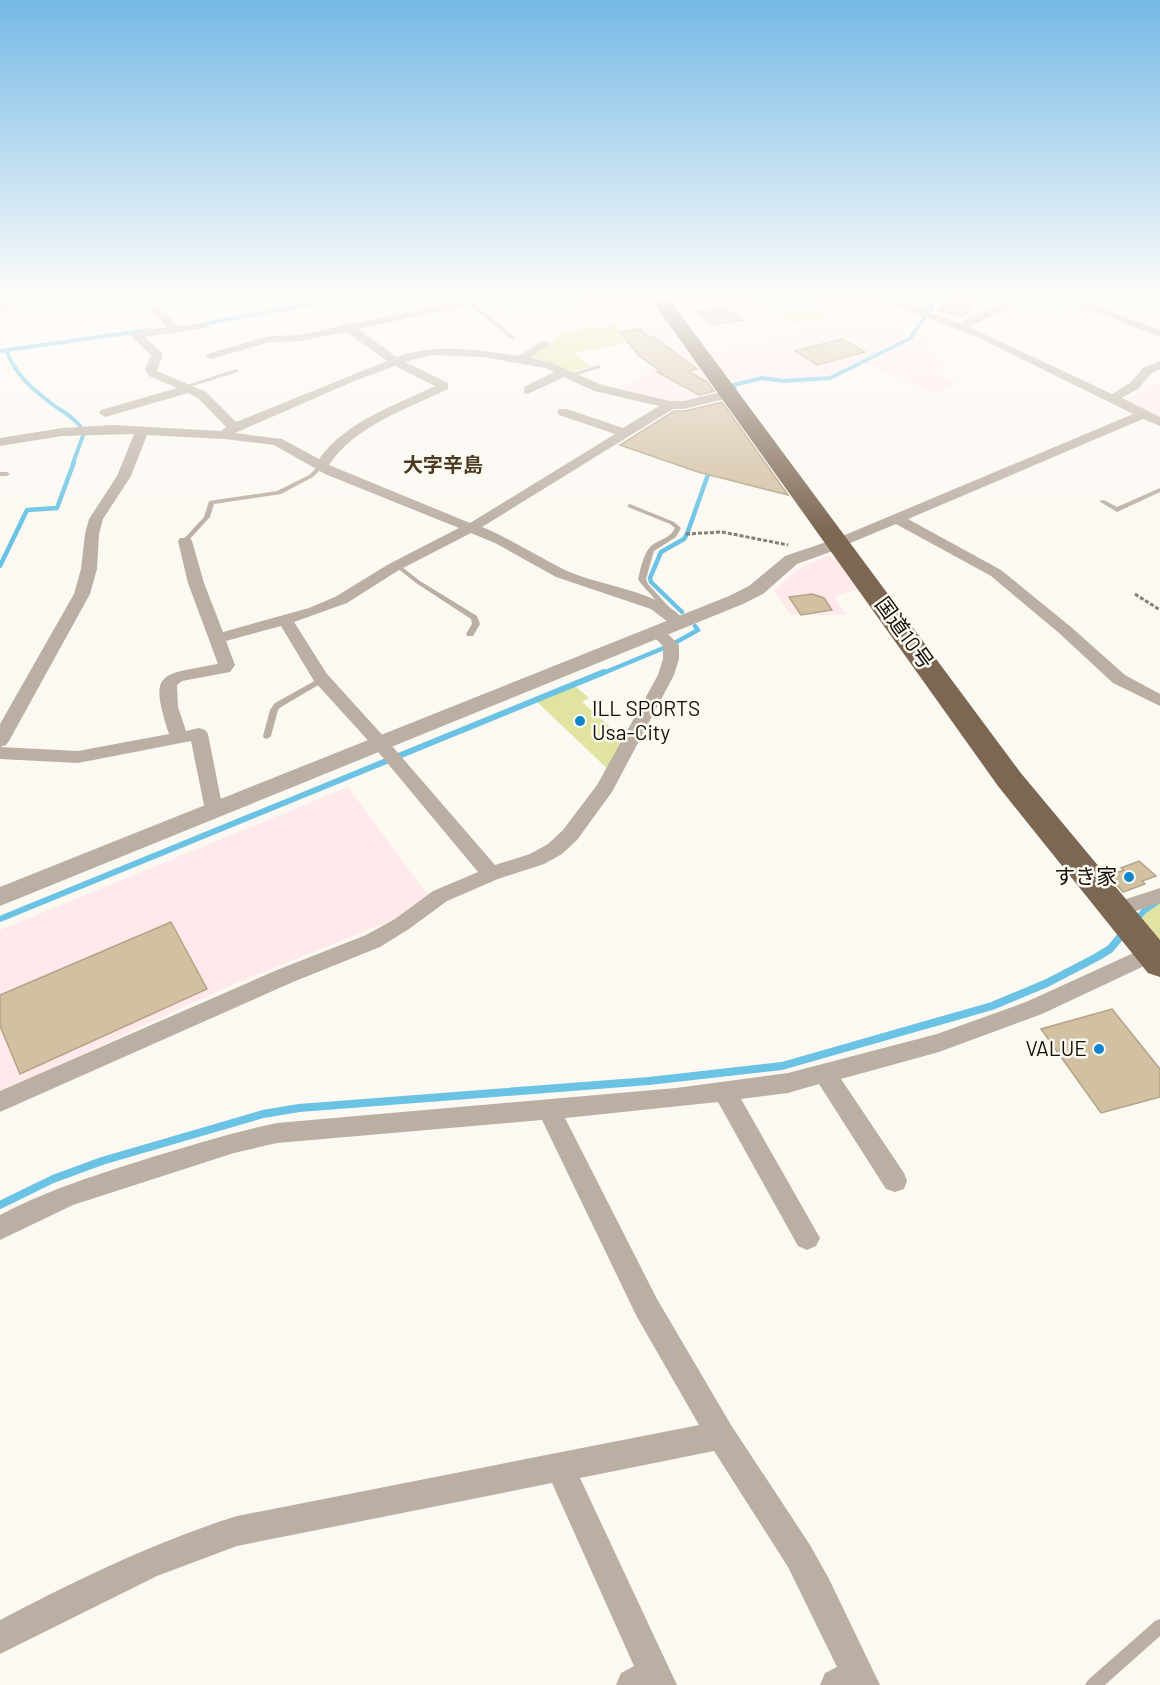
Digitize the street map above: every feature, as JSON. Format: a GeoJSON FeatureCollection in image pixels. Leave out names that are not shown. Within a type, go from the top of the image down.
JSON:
{"type":"FeatureCollection","features":[{"type":"Feature","properties":{"kind":"highway","name":"国道10号"},"geometry":{"type":"LineString","coordinates":[[715,374],[1008,779],[1138,938]]}},
{"type":"Feature","properties":{"kind":"street"},"geometry":{"type":"LineString","coordinates":[[156,374],[207,399],[229,431]]}},
{"type":"Feature","properties":{"kind":"street"},"geometry":{"type":"LineString","coordinates":[[229,431],[363,374]]}},
{"type":"Feature","properties":{"kind":"street"},"geometry":{"type":"LineString","coordinates":[[321,466],[335,446],[346,438],[444,386],[419,374]]}},
{"type":"Feature","properties":{"kind":"street"},"geometry":{"type":"LineString","coordinates":[[528,390],[566,374]]}},
{"type":"Feature","properties":{"kind":"street"},"geometry":{"type":"LineString","coordinates":[[568,374],[598,388],[670,405],[734,400]]}},
{"type":"Feature","properties":{"kind":"street"},"geometry":{"type":"LineString","coordinates":[[1058,374],[1160,422]]}},
{"type":"Feature","properties":{"kind":"street"},"geometry":{"type":"LineString","coordinates":[[1112,399],[1134,386],[1145,374]]}},
{"type":"Feature","properties":{"kind":"street"},"geometry":{"type":"LineString","coordinates":[[105,413],[186,388]]}},
{"type":"Feature","properties":{"kind":"street"},"geometry":{"type":"LineString","coordinates":[[216,638],[285,620],[334,603],[471,528],[670,405]]}},
{"type":"Feature","properties":{"kind":"street"},"geometry":{"type":"LineString","coordinates":[[563,412],[625,433]]}},
{"type":"Feature","properties":{"kind":"street"},"geometry":{"type":"LineString","coordinates":[[0,897],[380,743],[667,622],[756,590],[785,564],[798,556],[898,519],[1143,414]]}},
{"type":"Feature","properties":{"kind":"street"},"geometry":{"type":"LineString","coordinates":[[0,442],[89,430],[229,431],[277,442],[321,466],[509,545],[561,574],[657,606],[667,622],[671,645],[671,659],[666,675],[605,788],[570,835],[555,849],[537,859],[491,874],[440,896],[402,924],[373,941],[285,976],[0,1102]]}},
{"type":"Feature","properties":{"kind":"street"},"geometry":{"type":"LineString","coordinates":[[0,741],[82,594],[89,569],[92,534],[96,519],[124,476],[142,430]]}},
{"type":"Feature","properties":{"kind":"street"},"geometry":{"type":"LineString","coordinates":[[898,519],[996,573],[1065,630],[1119,680],[1160,701]]}},
{"type":"Feature","properties":{"kind":"street"},"geometry":{"type":"LineString","coordinates":[[179,737],[169,707],[168,683],[177,677],[227,665],[196,583],[185,541]]}},
{"type":"Feature","properties":{"kind":"street"},"geometry":{"type":"LineString","coordinates":[[285,620],[323,680],[380,743],[491,874]]}},
{"type":"Feature","properties":{"kind":"street"},"geometry":{"type":"LineString","coordinates":[[0,753],[78,757],[195,733],[201,736],[214,810]]}},
{"type":"Feature","properties":{"kind":"street"},"geometry":{"type":"LineString","coordinates":[[0,1228],[50,1202],[72,1194],[256,1137],[277,1133],[725,1092],[788,1083],[939,1043],[1034,1008],[1138,938],[1160,895]]}},
{"type":"Feature","properties":{"kind":"street"},"geometry":{"type":"LineString","coordinates":[[825,1074],[895,1181]]}},
{"type":"Feature","properties":{"kind":"street"},"geometry":{"type":"LineString","coordinates":[[725,1092],[807,1238]]}},
{"type":"Feature","properties":{"kind":"street"},"geometry":{"type":"LineString","coordinates":[[549,1109],[647,1308],[721,1435],[799,1556],[818,1590],[852,1681]]}},
{"type":"Feature","properties":{"kind":"street"},"geometry":{"type":"LineString","coordinates":[[0,1638],[142,1567],[216,1537],[721,1435]]}},
{"type":"Feature","properties":{"kind":"street"},"geometry":{"type":"LineString","coordinates":[[560,1468],[649,1681]]}},
{"type":"Feature","properties":{"kind":"lane"},"geometry":{"type":"LineString","coordinates":[[186,388],[231,374]]}},
{"type":"Feature","properties":{"kind":"lane"},"geometry":{"type":"LineString","coordinates":[[185,541],[207,517],[211,502],[279,493],[311,476],[321,466]]}},
{"type":"Feature","properties":{"kind":"lane"},"geometry":{"type":"LineString","coordinates":[[1102,501],[1117,510],[1160,490]]}},
{"type":"Feature","properties":{"kind":"lane"},"geometry":{"type":"LineString","coordinates":[[630,506],[675,525],[678,531],[675,536],[652,549],[642,579],[666,608],[667,622]]}},
{"type":"Feature","properties":{"kind":"lane"},"geometry":{"type":"LineString","coordinates":[[398,566],[418,582],[474,618],[476,624],[470,634]]}},
{"type":"Feature","properties":{"kind":"lane"},"geometry":{"type":"LineString","coordinates":[[267,736],[274,710],[278,705],[323,680]]}},
{"type":"Feature","properties":{"kind":"lane"},"geometry":{"type":"LineString","coordinates":[[1093,1685],[1160,1626]]}},
{"type":"Feature","properties":{"kind":"path"},"geometry":{"type":"LineString","coordinates":[[675,536],[698,532],[722,532],[769,539],[792,546]]}},
{"type":"Feature","properties":{"kind":"path"},"geometry":{"type":"LineString","coordinates":[[1135,594],[1160,610]]}},
{"type":"Feature","properties":{"kind":"shaded area"},"geometry":{"type":"Polygon","coordinates":[[[646,374],[704,374],[717,392],[706,398],[677,404],[615,390],[631,384],[646,374]]]}},
{"type":"Feature","properties":{"kind":"shaded area"},"geometry":{"type":"Polygon","coordinates":[[[725,374],[834,374],[825,378],[785,381],[760,378],[733,384],[725,374]]]}},
{"type":"Feature","properties":{"kind":"shaded area"},"geometry":{"type":"Polygon","coordinates":[[[890,374],[935,374],[956,383],[934,394],[890,374]]]}},
{"type":"Feature","properties":{"kind":"shaded area"},"geometry":{"type":"Polygon","coordinates":[[[1151,384],[1160,387],[1160,417],[1127,400],[1151,384]]]}},
{"type":"Feature","properties":{"kind":"shaded area"},"geometry":{"type":"Polygon","coordinates":[[[827,556],[836,558],[859,589],[836,595],[837,601],[847,615],[791,615],[774,591],[798,569],[827,556]]]}},
{"type":"Feature","properties":{"kind":"shaded area"},"geometry":{"type":"Polygon","coordinates":[[[348,787],[428,896],[395,919],[234,984],[0,1092],[0,930],[348,787]]]}},
{"type":"Feature","properties":{"kind":"green space","name":"ILL SPORTS Usa-City"},"geometry":{"type":"Polygon","coordinates":[[[574,685],[589,698],[582,702],[625,740],[610,771],[536,701],[574,685]]]}},
{"type":"Feature","properties":{"kind":"green space"},"geometry":{"type":"Polygon","coordinates":[[[1160,900],[1160,943],[1139,920],[1145,910],[1160,900]]]}},
{"type":"Feature","properties":{"kind":"building"},"geometry":{"type":"Polygon","coordinates":[[[660,374],[693,374],[707,382],[714,391],[699,395],[660,374]]]}},
{"type":"Feature","properties":{"kind":"building"},"geometry":{"type":"Polygon","coordinates":[[[722,402],[788,495],[698,472],[620,445],[674,411],[685,411],[722,402]]]}},
{"type":"Feature","properties":{"kind":"building"},"geometry":{"type":"Polygon","coordinates":[[[812,594],[824,598],[832,610],[801,615],[789,597],[812,594]]]}},
{"type":"Feature","properties":{"kind":"building","name":"すき家"},"geometry":{"type":"Polygon","coordinates":[[[1139,861],[1156,876],[1142,881],[1145,884],[1123,892],[1109,875],[1124,870],[1121,868],[1139,861]]]}},
{"type":"Feature","properties":{"kind":"building"},"geometry":{"type":"Polygon","coordinates":[[[171,922],[207,989],[20,1074],[0,1026],[0,995],[171,922]]]}},
{"type":"Feature","properties":{"kind":"building","name":"VALUE"},"geometry":{"type":"Polygon","coordinates":[[[1112,1009],[1160,1069],[1160,1097],[1101,1113],[1041,1029],[1112,1009]]]}},
{"type":"Feature","properties":{"kind":"waterway"},"geometry":{"type":"LineString","coordinates":[[20,374],[31,387],[74,420],[84,433],[73,463]]}},
{"type":"Feature","properties":{"kind":"waterway"},"geometry":{"type":"LineString","coordinates":[[735,393],[734,385],[762,378],[784,381],[830,378],[839,374]]}},
{"type":"Feature","properties":{"kind":"waterway"},"geometry":{"type":"LineString","coordinates":[[0,566],[27,510],[57,508],[74,462]]}},
{"type":"Feature","properties":{"kind":"waterway"},"geometry":{"type":"LineString","coordinates":[[682,612],[651,582],[650,578],[661,552],[684,539],[687,534],[710,469]]}},
{"type":"Feature","properties":{"kind":"waterway"},"geometry":{"type":"LineString","coordinates":[[601,674],[671,645],[698,630],[695,626]]}},
{"type":"Feature","properties":{"kind":"waterway"},"geometry":{"type":"LineString","coordinates":[[0,919],[604,672]]}},
{"type":"Feature","properties":{"kind":"waterway"},"geometry":{"type":"LineString","coordinates":[[1135,921],[1145,910],[1160,900]]}},
{"type":"Feature","properties":{"kind":"waterway"},"geometry":{"type":"LineString","coordinates":[[1120,938],[1124,933]]}},
{"type":"Feature","properties":{"kind":"waterway"},"geometry":{"type":"LineString","coordinates":[[0,1205],[53,1179],[102,1161],[263,1114],[299,1108],[649,1081],[782,1066],[992,1006],[1047,983],[1097,957],[1110,949],[1121,936]]}},
{"type":"Feature","properties":{"kind":"place","name":"ILL SPORTS Usa-City"},"geometry":{"type":"Point","coordinates":[580,721]}},
{"type":"Feature","properties":{"kind":"place","name":"すき家"},"geometry":{"type":"Point","coordinates":[1129,877]}},
{"type":"Feature","properties":{"kind":"place","name":"VALUE"},"geometry":{"type":"Point","coordinates":[1099,1049]}},
{"type":"Feature","properties":{"kind":"district","name":"大字辛島"},"geometry":{"type":"Point","coordinates":[443,465]}}]}
